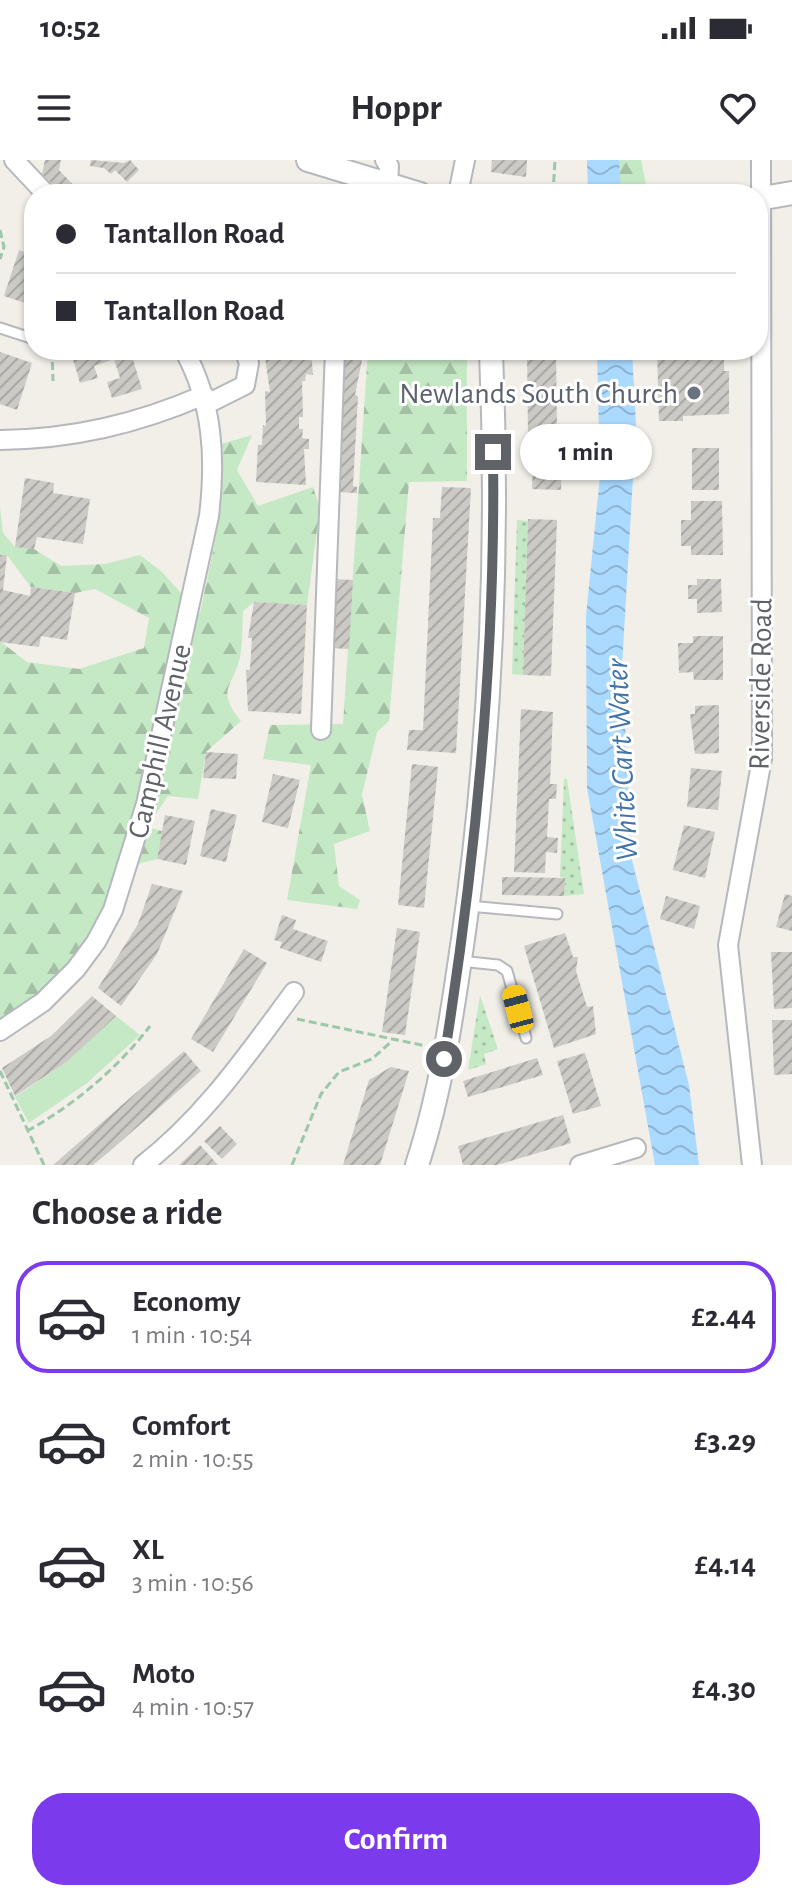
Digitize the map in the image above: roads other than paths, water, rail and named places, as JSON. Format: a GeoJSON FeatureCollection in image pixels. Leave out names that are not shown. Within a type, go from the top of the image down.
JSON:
{"type":"FeatureCollection","features":[{"type":"Feature","properties":{"kind":"street"},"geometry":{"type":"LineString","coordinates":[[14,160],[37,184]]}},
{"type":"Feature","properties":{"kind":"street"},"geometry":{"type":"LineString","coordinates":[[308,160],[388,184],[389,166],[385,160]]}},
{"type":"Feature","properties":{"kind":"street"},"geometry":{"type":"LineString","coordinates":[[460,184],[465,160]]}},
{"type":"Feature","properties":{"kind":"street","name":"Riverside Road"},"geometry":{"type":"LineString","coordinates":[[760,184],[761,160]]}},
{"type":"Feature","properties":{"kind":"street"},"geometry":{"type":"LineString","coordinates":[[768,197],[792,193]]}},
{"type":"Feature","properties":{"kind":"street","name":"Camphill Avenue"},"geometry":{"type":"LineString","coordinates":[[0,1031],[43,1002],[76,969],[108,920],[128,871],[209,516],[214,452],[205,399],[188,360]]}},
{"type":"Feature","properties":{"kind":"street"},"geometry":{"type":"LineString","coordinates":[[0,440],[75,436],[159,414],[245,385],[248,360]]}},
{"type":"Feature","properties":{"kind":"street"},"geometry":{"type":"LineString","coordinates":[[321,730],[335,360]]}},
{"type":"Feature","properties":{"kind":"street"},"geometry":{"type":"LineString","coordinates":[[417,1165],[433,1110],[445,1049],[468,906],[478,819],[493,562],[491,360]]}},
{"type":"Feature","properties":{"kind":"street","name":"Riverside Road"},"geometry":{"type":"LineString","coordinates":[[752,1165],[728,945],[762,759],[761,360]]}},
{"type":"Feature","properties":{"kind":"street"},"geometry":{"type":"LineString","coordinates":[[143,1165],[199,1116],[294,992]]}},
{"type":"Feature","properties":{"kind":"street"},"geometry":{"type":"LineString","coordinates":[[580,1165],[636,1148]]}},
{"type":"Feature","properties":{"kind":"lane"},"geometry":{"type":"LineString","coordinates":[[0,328],[24,336]]}},
{"type":"Feature","properties":{"kind":"lane"},"geometry":{"type":"LineString","coordinates":[[468,906],[557,914]]}},
{"type":"Feature","properties":{"kind":"lane"},"geometry":{"type":"LineString","coordinates":[[460,961],[498,965],[507,971],[526,1038]]}},
{"type":"Feature","properties":{"kind":"water"},"geometry":{"type":"Polygon","coordinates":[[[587,160],[619,160],[620,184],[588,184],[587,160]]]}},
{"type":"Feature","properties":{"kind":"water","name":"White Cart Water"},"geometry":{"type":"Polygon","coordinates":[[[597,360],[633,360],[636,425],[622,667],[632,860],[689,1085],[699,1165],[655,1165],[587,788],[586,616],[600,476],[597,360]]]}},
{"type":"Feature","properties":{"kind":"place","name":"Newlands South Church"},"geometry":{"type":"Point","coordinates":[694,393]}}]}
